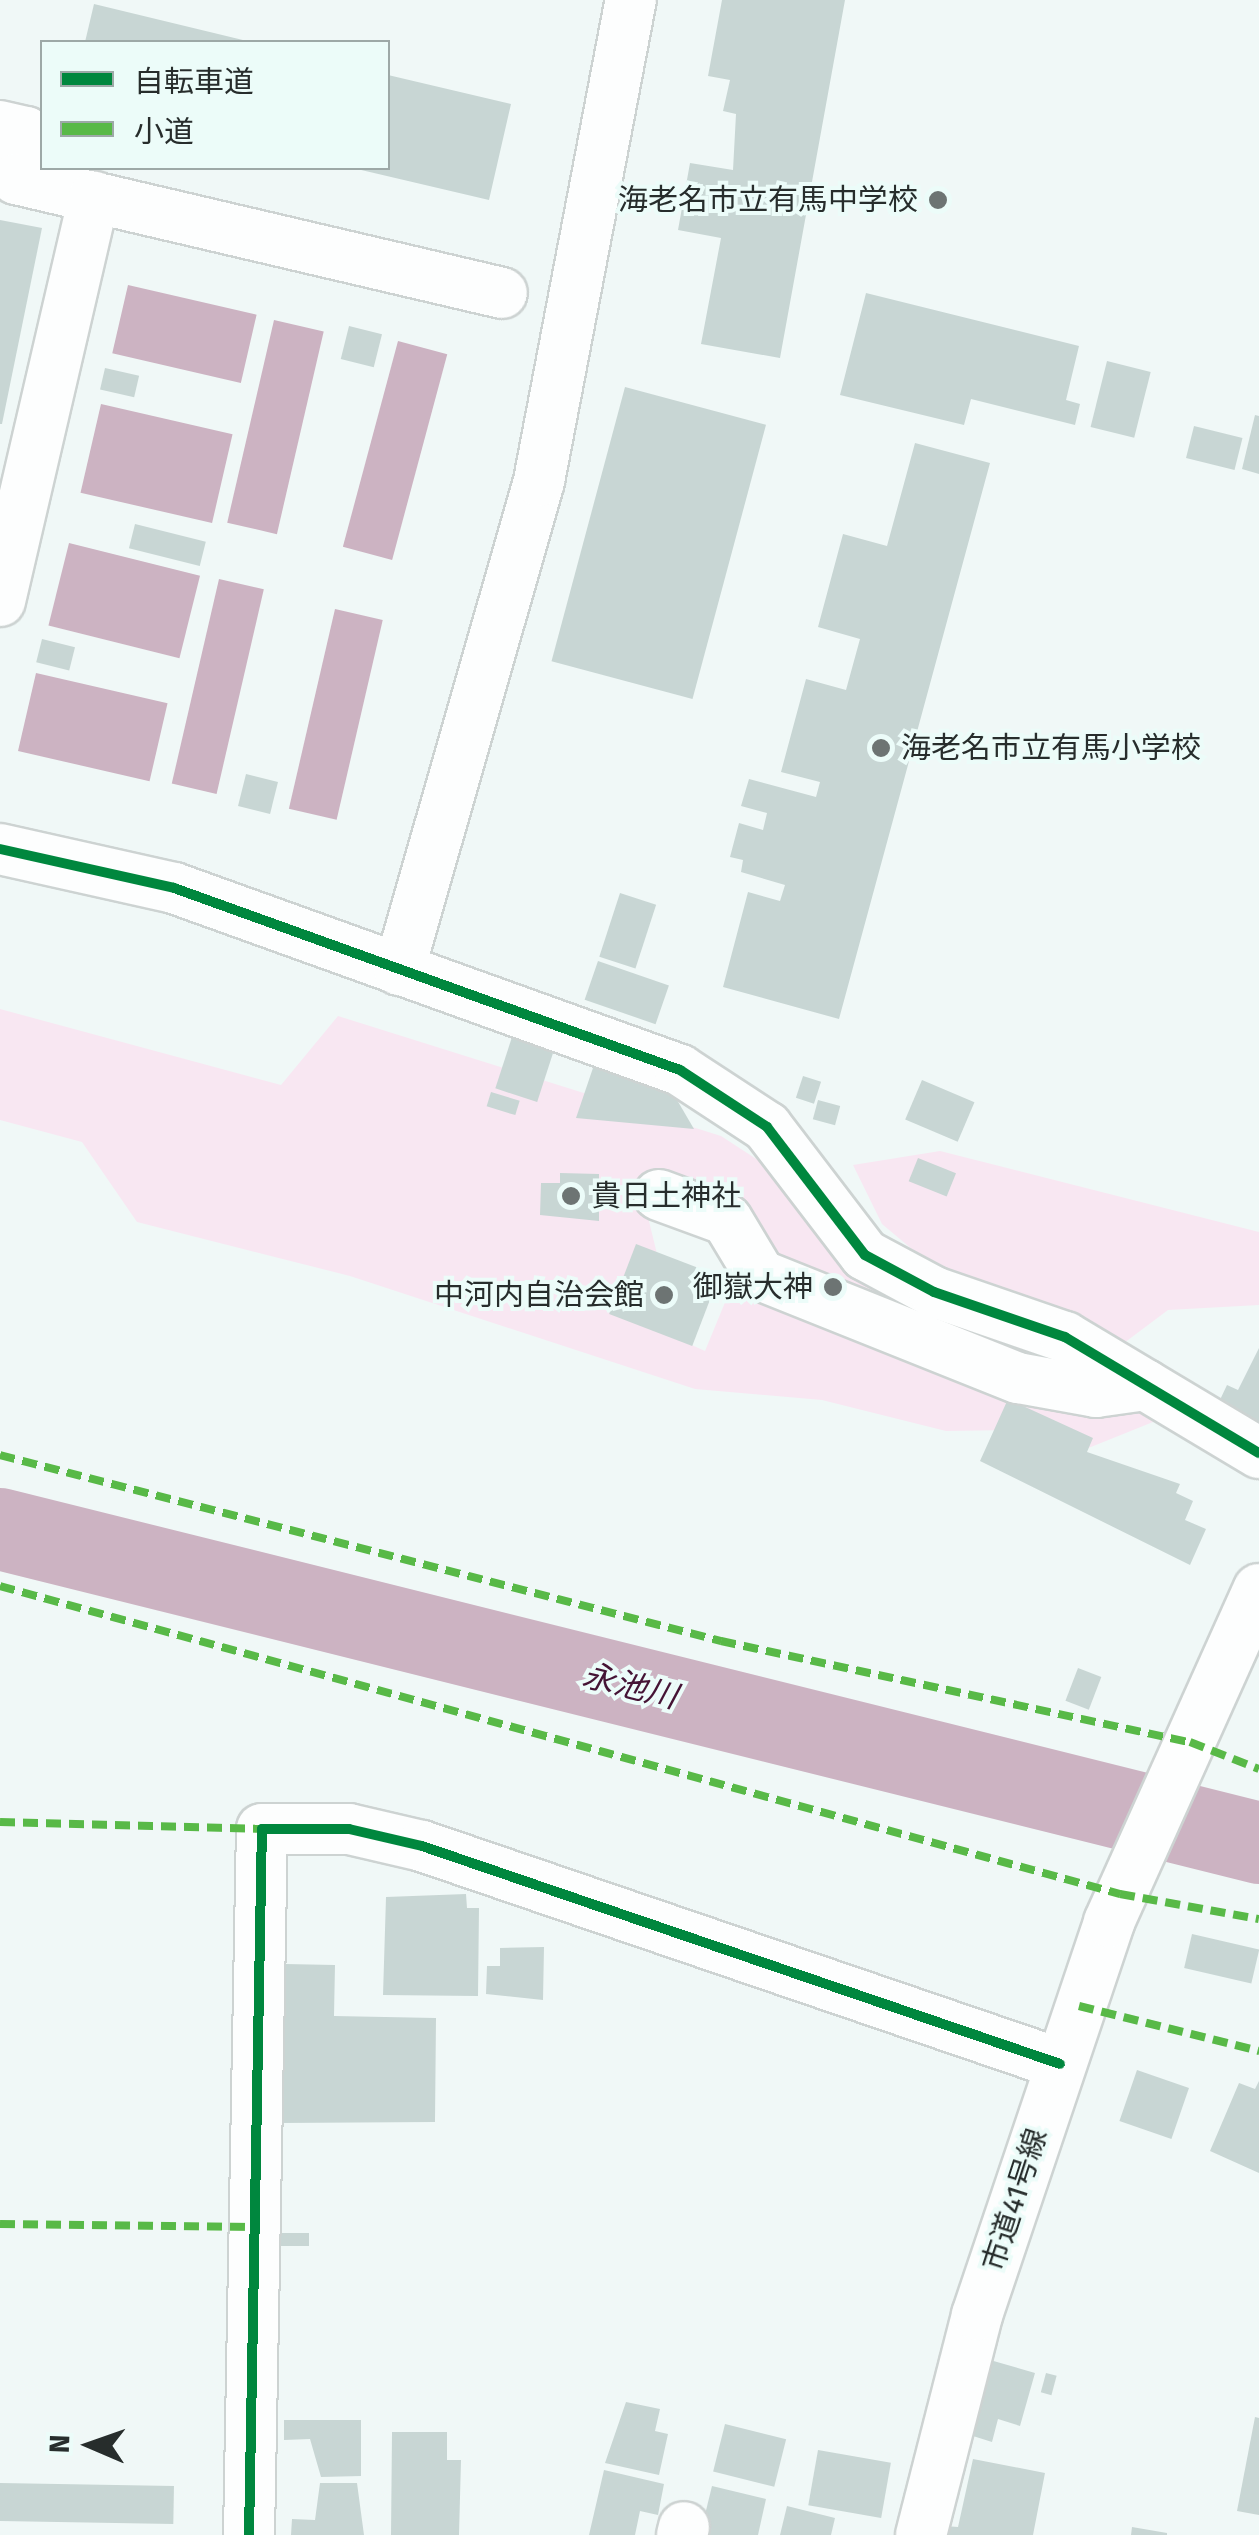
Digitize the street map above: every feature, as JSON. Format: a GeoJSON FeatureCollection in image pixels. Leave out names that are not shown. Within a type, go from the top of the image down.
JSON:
{"type":"FeatureCollection","features":[{"type":"Feature","properties":{"kind":"street"},"geometry":{"type":"LineString","coordinates":[[399,970],[539,481],[631,0]]}},
{"type":"Feature","properties":{"kind":"street"},"geometry":{"type":"LineString","coordinates":[[0,126],[26,132],[16,179],[502,293]]}},
{"type":"Feature","properties":{"kind":"street"},"geometry":{"type":"LineString","coordinates":[[0,601],[94,196]]}},
{"type":"Feature","properties":{"kind":"street"},"geometry":{"type":"LineString","coordinates":[[0,848],[174,888],[680,1070],[767,1127],[865,1255],[934,1292],[1065,1337],[1259,1454]]}},
{"type":"Feature","properties":{"kind":"street"},"geometry":{"type":"LineString","coordinates":[[658,1195],[727,1220],[760,1276],[1018,1378],[1096,1392],[1146,1385]]}},
{"type":"Feature","properties":{"kind":"street","name":"市道41号線"},"geometry":{"type":"LineString","coordinates":[[921,2535],[976,2315],[1128,1870],[1259,1589]]}},
{"type":"Feature","properties":{"kind":"street"},"geometry":{"type":"LineString","coordinates":[[249,2535],[262,1829],[349,1829],[422,1846],[1060,2064]]}},
{"type":"Feature","properties":{"kind":"shaded area"},"geometry":{"type":"Polygon","coordinates":[[[128,285],[257,315],[241,383],[112,353],[128,285]]]}},
{"type":"Feature","properties":{"kind":"shaded area"},"geometry":{"type":"Polygon","coordinates":[[[274,320],[324,331],[277,534],[227,523],[274,320]]]}},
{"type":"Feature","properties":{"kind":"shaded area"},"geometry":{"type":"Polygon","coordinates":[[[398,341],[447,354],[392,560],[343,547],[398,341]]]}},
{"type":"Feature","properties":{"kind":"shaded area"},"geometry":{"type":"Polygon","coordinates":[[[101,404],[233,434],[212,523],[81,493],[101,404]]]}},
{"type":"Feature","properties":{"kind":"shaded area"},"geometry":{"type":"Polygon","coordinates":[[[69,543],[200,576],[179,658],[48,625],[69,543]]]}},
{"type":"Feature","properties":{"kind":"shaded area"},"geometry":{"type":"Polygon","coordinates":[[[219,579],[264,589],[217,794],[172,784],[219,579]]]}},
{"type":"Feature","properties":{"kind":"shaded area"},"geometry":{"type":"Polygon","coordinates":[[[335,609],[383,620],[337,820],[289,809],[335,609]]]}},
{"type":"Feature","properties":{"kind":"shaded area"},"geometry":{"type":"Polygon","coordinates":[[[36,673],[168,703],[150,781],[18,751],[36,673]]]}},
{"type":"Feature","properties":{"kind":"shaded area"},"geometry":{"type":"Polygon","coordinates":[[[0,1009],[281,1085],[338,1016],[721,1136],[1158,1420],[1081,1451],[1012,1430],[946,1431],[822,1400],[695,1389],[350,1276],[137,1222],[82,1142],[0,1120],[0,1009]],[[647,1213],[658,1258],[629,1317],[705,1351],[733,1283],[725,1243],[647,1213]]]}},
{"type":"Feature","properties":{"kind":"shaded area"},"geometry":{"type":"Polygon","coordinates":[[[940,1151],[1259,1232],[1259,1305],[1168,1310],[1120,1346],[950,1281],[882,1224],[853,1165],[940,1151]]]}},
{"type":"Feature","properties":{"kind":"building"},"geometry":{"type":"Polygon","coordinates":[[[722,0],[845,0],[780,358],[701,344],[721,238],[678,230],[690,163],[733,170],[736,114],[723,111],[730,80],[708,76],[722,0]]]}},
{"type":"Feature","properties":{"kind":"building"},"geometry":{"type":"Polygon","coordinates":[[[94,4],[243,40],[85,40],[94,4]]]}},
{"type":"Feature","properties":{"kind":"building"},"geometry":{"type":"Polygon","coordinates":[[[390,75],[511,104],[489,200],[361,170],[390,170],[390,75]]]}},
{"type":"Feature","properties":{"kind":"building"},"geometry":{"type":"Polygon","coordinates":[[[0,220],[42,228],[2,424],[0,424],[0,220]]]}},
{"type":"Feature","properties":{"kind":"building"},"geometry":{"type":"Polygon","coordinates":[[[866,293],[1079,346],[1066,400],[1080,404],[1075,425],[971,399],[964,425],[840,395],[866,293]]]}},
{"type":"Feature","properties":{"kind":"building"},"geometry":{"type":"Polygon","coordinates":[[[349,326],[382,334],[374,367],[341,359],[349,326]]]}},
{"type":"Feature","properties":{"kind":"building"},"geometry":{"type":"Polygon","coordinates":[[[1107,361],[1151,372],[1134,438],[1091,427],[1107,361]]]}},
{"type":"Feature","properties":{"kind":"building"},"geometry":{"type":"Polygon","coordinates":[[[105,368],[139,376],[134,397],[100,389],[105,368]]]}},
{"type":"Feature","properties":{"kind":"building"},"geometry":{"type":"Polygon","coordinates":[[[625,387],[766,425],[693,699],[551,661],[625,387]]]}},
{"type":"Feature","properties":{"kind":"building"},"geometry":{"type":"Polygon","coordinates":[[[1255,415],[1259,416],[1259,474],[1242,469],[1255,415]]]}},
{"type":"Feature","properties":{"kind":"building"},"geometry":{"type":"Polygon","coordinates":[[[1194,426],[1243,438],[1235,470],[1186,458],[1194,426]]]}},
{"type":"Feature","properties":{"kind":"building"},"geometry":{"type":"Polygon","coordinates":[[[915,443],[990,463],[839,1019],[723,987],[748,892],[780,901],[785,885],[741,872],[743,860],[730,857],[739,823],[763,830],[767,813],[741,806],[749,779],[816,797],[820,782],[781,772],[806,679],[846,690],[860,639],[818,627],[843,534],[887,546],[915,443]]]}},
{"type":"Feature","properties":{"kind":"building"},"geometry":{"type":"Polygon","coordinates":[[[135,524],[206,542],[200,566],[129,548],[135,524]]]}},
{"type":"Feature","properties":{"kind":"building"},"geometry":{"type":"Polygon","coordinates":[[[42,639],[75,647],[69,671],[36,662],[42,639]]]}},
{"type":"Feature","properties":{"kind":"building"},"geometry":{"type":"Polygon","coordinates":[[[246,774],[278,782],[270,814],[238,806],[246,774]]]}},
{"type":"Feature","properties":{"kind":"building"},"geometry":{"type":"Polygon","coordinates":[[[620,893],[656,905],[635,968],[599,957],[620,893]]]}},
{"type":"Feature","properties":{"kind":"building"},"geometry":{"type":"Polygon","coordinates":[[[598,961],[669,985],[656,1024],[585,1000],[598,961]]]}},
{"type":"Feature","properties":{"kind":"building"},"geometry":{"type":"Polygon","coordinates":[[[512,1037],[554,1051],[537,1102],[495,1088],[512,1037]]]}},
{"type":"Feature","properties":{"kind":"building"},"geometry":{"type":"Polygon","coordinates":[[[595,1062],[663,1076],[694,1129],[576,1118],[595,1062]]]}},
{"type":"Feature","properties":{"kind":"building"},"geometry":{"type":"Polygon","coordinates":[[[803,1076],[821,1082],[814,1104],[796,1098],[803,1076]]]}},
{"type":"Feature","properties":{"kind":"building"},"geometry":{"type":"Polygon","coordinates":[[[922,1080],[974,1102],[958,1142],[905,1120],[922,1080]]]}},
{"type":"Feature","properties":{"kind":"building"},"geometry":{"type":"Polygon","coordinates":[[[491,1092],[520,1101],[515,1115],[487,1106],[491,1092]]]}},
{"type":"Feature","properties":{"kind":"building"},"geometry":{"type":"Polygon","coordinates":[[[818,1100],[840,1106],[835,1125],[813,1119],[818,1100]]]}},
{"type":"Feature","properties":{"kind":"building"},"geometry":{"type":"Polygon","coordinates":[[[918,1158],[956,1173],[947,1197],[909,1181],[918,1158]]]}},
{"type":"Feature","properties":{"kind":"building","name":"貴日土神社"},"geometry":{"type":"Polygon","coordinates":[[[560,1173],[599,1174],[599,1221],[540,1215],[541,1183],[560,1183],[560,1173]]]}},
{"type":"Feature","properties":{"kind":"building","name":"中河内自治会館"},"geometry":{"type":"Polygon","coordinates":[[[636,1244],[719,1276],[692,1346],[609,1314],[636,1244]]]}},
{"type":"Feature","properties":{"kind":"building"},"geometry":{"type":"Polygon","coordinates":[[[1259,1348],[1259,1424],[1218,1404],[1227,1385],[1238,1390],[1259,1348]]]}},
{"type":"Feature","properties":{"kind":"building"},"geometry":{"type":"Polygon","coordinates":[[[1008,1399],[1093,1438],[1087,1452],[1180,1484],[1176,1493],[1193,1501],[1185,1520],[1206,1529],[1190,1565],[980,1461],[1008,1399]]]}},
{"type":"Feature","properties":{"kind":"building"},"geometry":{"type":"Polygon","coordinates":[[[1078,1668],[1101,1677],[1089,1710],[1065,1701],[1078,1668]]]}},
{"type":"Feature","properties":{"kind":"building"},"geometry":{"type":"Polygon","coordinates":[[[466,1894],[467,1908],[479,1908],[478,1996],[383,1995],[386,1897],[466,1894]]]}},
{"type":"Feature","properties":{"kind":"building"},"geometry":{"type":"Polygon","coordinates":[[[1192,1934],[1259,1949],[1251,1984],[1184,1968],[1192,1934]]]}},
{"type":"Feature","properties":{"kind":"building"},"geometry":{"type":"Polygon","coordinates":[[[544,1947],[543,2000],[486,1994],[487,1966],[500,1966],[500,1948],[544,1947]]]}},
{"type":"Feature","properties":{"kind":"building"},"geometry":{"type":"Polygon","coordinates":[[[285,1964],[335,1965],[334,2016],[436,2018],[435,2122],[279,2123],[285,1964]]]}},
{"type":"Feature","properties":{"kind":"building"},"geometry":{"type":"Polygon","coordinates":[[[1137,2070],[1189,2088],[1171,2139],[1119,2121],[1137,2070]]]}},
{"type":"Feature","properties":{"kind":"building"},"geometry":{"type":"Polygon","coordinates":[[[1259,2081],[1259,2173],[1210,2151],[1239,2083],[1255,2089],[1259,2081]]]}},
{"type":"Feature","properties":{"kind":"building"},"geometry":{"type":"Polygon","coordinates":[[[279,2233],[309,2233],[309,2246],[279,2246],[279,2233]]]}},
{"type":"Feature","properties":{"kind":"building"},"geometry":{"type":"Polygon","coordinates":[[[990,2360],[1035,2373],[1020,2426],[998,2419],[992,2442],[973,2436],[990,2360]]]}},
{"type":"Feature","properties":{"kind":"building"},"geometry":{"type":"Polygon","coordinates":[[[1046,2373],[1057,2376],[1051,2395],[1041,2392],[1046,2373]]]}},
{"type":"Feature","properties":{"kind":"building"},"geometry":{"type":"Polygon","coordinates":[[[626,2402],[660,2409],[655,2431],[668,2434],[659,2475],[605,2463],[626,2402]]]}},
{"type":"Feature","properties":{"kind":"building"},"geometry":{"type":"Polygon","coordinates":[[[1255,2417],[1259,2418],[1259,2515],[1237,2511],[1255,2417]]]}},
{"type":"Feature","properties":{"kind":"building"},"geometry":{"type":"Polygon","coordinates":[[[284,2420],[361,2420],[361,2476],[321,2477],[310,2439],[284,2440],[284,2420]]]}},
{"type":"Feature","properties":{"kind":"building"},"geometry":{"type":"Polygon","coordinates":[[[725,2424],[786,2439],[774,2487],[713,2472],[725,2424]]]}},
{"type":"Feature","properties":{"kind":"building"},"geometry":{"type":"Polygon","coordinates":[[[392,2432],[447,2432],[447,2460],[461,2460],[459,2535],[391,2535],[392,2432]]]}},
{"type":"Feature","properties":{"kind":"building"},"geometry":{"type":"Polygon","coordinates":[[[818,2450],[891,2463],[881,2518],[808,2505],[818,2450]]]}},
{"type":"Feature","properties":{"kind":"building"},"geometry":{"type":"Polygon","coordinates":[[[973,2459],[1045,2473],[1033,2535],[944,2535],[945,2526],[958,2527],[973,2459]]]}},
{"type":"Feature","properties":{"kind":"building"},"geometry":{"type":"Polygon","coordinates":[[[604,2470],[664,2484],[658,2515],[640,2511],[635,2535],[589,2535],[604,2470]]]}},
{"type":"Feature","properties":{"kind":"building"},"geometry":{"type":"Polygon","coordinates":[[[0,2483],[174,2486],[173,2524],[0,2521],[0,2483]]]}},
{"type":"Feature","properties":{"kind":"building"},"geometry":{"type":"Polygon","coordinates":[[[320,2483],[357,2483],[364,2535],[291,2535],[292,2519],[315,2520],[320,2483]]]}},
{"type":"Feature","properties":{"kind":"building"},"geometry":{"type":"Polygon","coordinates":[[[712,2486],[766,2499],[758,2535],[700,2535],[712,2486]]]}},
{"type":"Feature","properties":{"kind":"building"},"geometry":{"type":"Polygon","coordinates":[[[787,2506],[835,2518],[831,2535],[780,2535],[787,2506]]]}},
{"type":"Feature","properties":{"kind":"building"},"geometry":{"type":"Polygon","coordinates":[[[1132,2527],[1167,2533],[1167,2535],[1131,2535],[1132,2527]]]}},
{"type":"Feature","properties":{"kind":"waterway","name":"永池川"},"geometry":{"type":"LineString","coordinates":[[0,1529],[1259,1843]]}},
{"type":"Feature","properties":{"kind":"marked path"},"geometry":{"type":"LineString","coordinates":[[0,1455],[721,1641],[1190,1742],[1259,1769]]}},
{"type":"Feature","properties":{"kind":"marked path"},"geometry":{"type":"LineString","coordinates":[[0,1586],[1120,1894],[1259,1919]]}},
{"type":"Feature","properties":{"kind":"marked path"},"geometry":{"type":"LineString","coordinates":[[0,1822],[262,1829]]}},
{"type":"Feature","properties":{"kind":"marked path"},"geometry":{"type":"LineString","coordinates":[[1079,2006],[1259,2051]]}},
{"type":"Feature","properties":{"kind":"marked path"},"geometry":{"type":"LineString","coordinates":[[0,2224],[255,2227]]}},
{"type":"Feature","properties":{"kind":"cycle path"},"geometry":{"type":"LineString","coordinates":[[0,849],[174,888],[680,1070],[767,1127],[865,1255],[934,1292],[1065,1337],[1259,1453]]}},
{"type":"Feature","properties":{"kind":"cycle path"},"geometry":{"type":"LineString","coordinates":[[249,2535],[262,1829],[349,1829],[422,1846],[1060,2064]]}},
{"type":"Feature","properties":{"kind":"place","name":"海老名市立有馬中学校"},"geometry":{"type":"Point","coordinates":[938,200]}},
{"type":"Feature","properties":{"kind":"place","name":"海老名市立有馬小学校"},"geometry":{"type":"Point","coordinates":[881,748]}},
{"type":"Feature","properties":{"kind":"place","name":"貴日土神社"},"geometry":{"type":"Point","coordinates":[571,1196]}},
{"type":"Feature","properties":{"kind":"place","name":"御嶽大神"},"geometry":{"type":"Point","coordinates":[833,1287]}},
{"type":"Feature","properties":{"kind":"place","name":"中河内自治会館"},"geometry":{"type":"Point","coordinates":[664,1295]}}]}
